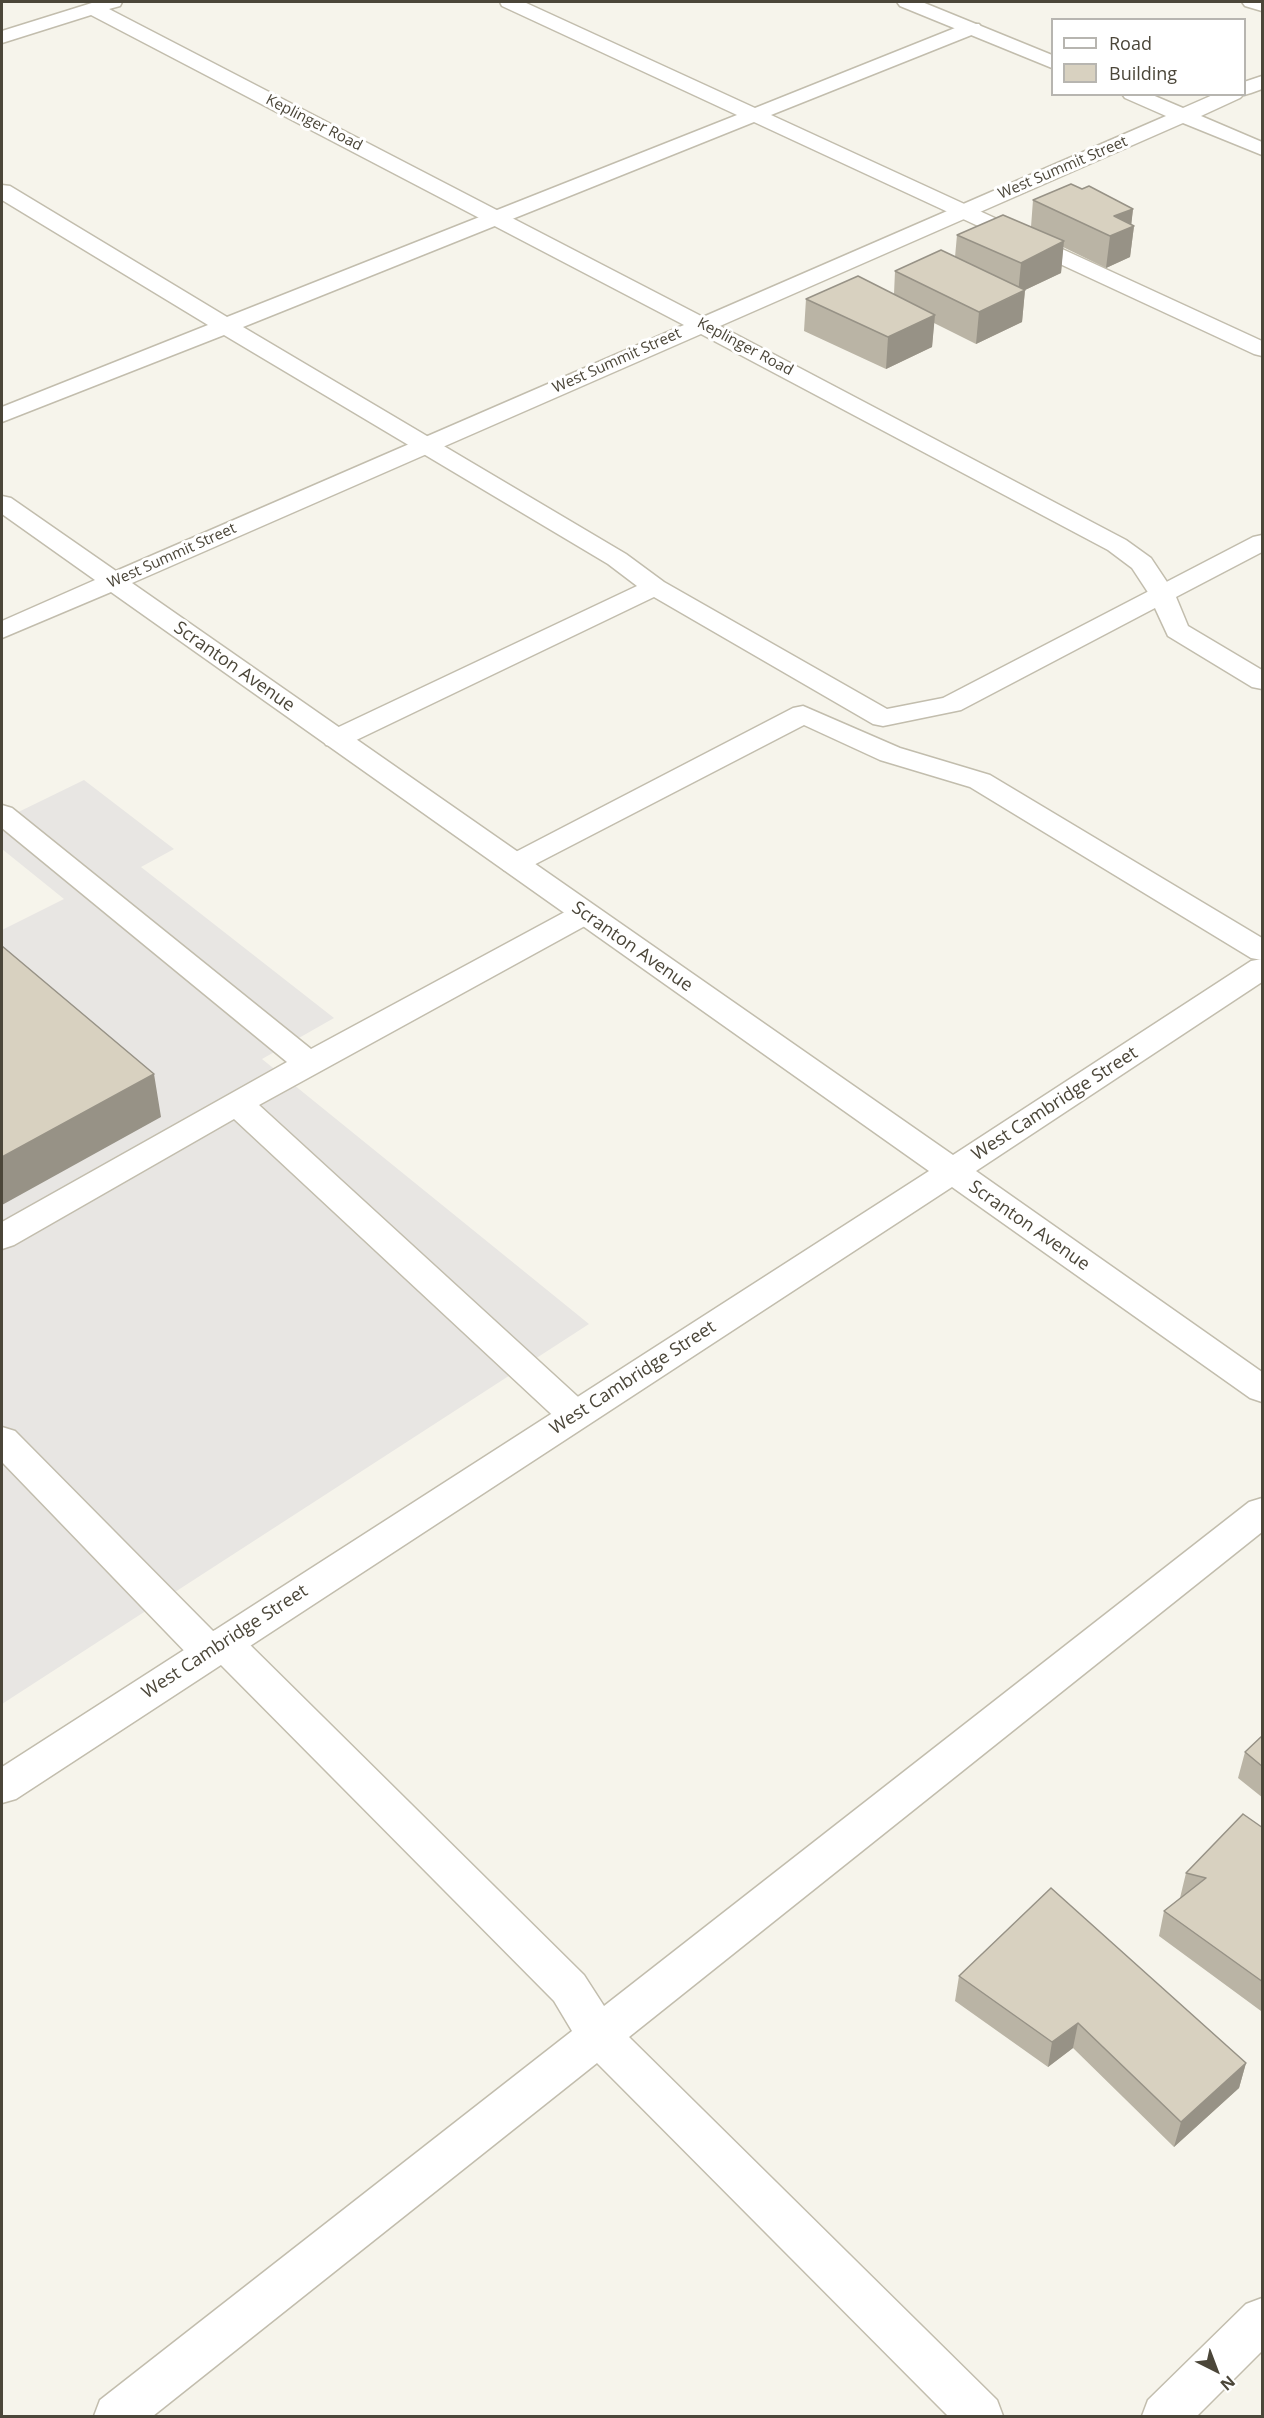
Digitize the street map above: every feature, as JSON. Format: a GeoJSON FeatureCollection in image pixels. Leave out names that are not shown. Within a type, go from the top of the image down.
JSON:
{"type":"FeatureCollection","features":[{"type":"Feature","properties":{"kind":"street"},"geometry":{"type":"LineString","coordinates":[[509,2],[1263,349]]}},
{"type":"Feature","properties":{"kind":"street"},"geometry":{"type":"LineString","coordinates":[[907,2],[1051,61]]}},
{"type":"Feature","properties":{"kind":"street"},"geometry":{"type":"LineString","coordinates":[[1252,2],[1263,5]]}},
{"type":"Feature","properties":{"kind":"street"},"geometry":{"type":"LineString","coordinates":[[2,37],[103,5]]}},
{"type":"Feature","properties":{"kind":"street","name":"Keplinger Road"},"geometry":{"type":"LineString","coordinates":[[103,5],[495,217],[1118,545],[1142,563],[1162,594],[1177,630],[1263,681]]}},
{"type":"Feature","properties":{"kind":"street"},"geometry":{"type":"LineString","coordinates":[[2,415],[972,28]]}},
{"type":"Feature","properties":{"kind":"street"},"geometry":{"type":"LineString","coordinates":[[1246,89],[1263,82]]}},
{"type":"Feature","properties":{"kind":"street"},"geometry":{"type":"LineString","coordinates":[[1137,96],[1263,149]]}},
{"type":"Feature","properties":{"kind":"street","name":"West Summit Street"},"geometry":{"type":"LineString","coordinates":[[2,630],[1228,96]]}},
{"type":"Feature","properties":{"kind":"street"},"geometry":{"type":"LineString","coordinates":[[2,191],[423,446],[617,559],[655,587],[883,718],[951,704],[1263,542]]}},
{"type":"Feature","properties":{"kind":"street","name":"Scranton Avenue"},"geometry":{"type":"LineString","coordinates":[[2,503],[951,1172],[1263,1389]]}},
{"type":"Feature","properties":{"kind":"street"},"geometry":{"type":"LineString","coordinates":[[336,739],[655,587]]}},
{"type":"Feature","properties":{"kind":"street"},"geometry":{"type":"LineString","coordinates":[[514,864],[803,714],[890,754],[980,782],[1263,951]]}},
{"type":"Feature","properties":{"kind":"street"},"geometry":{"type":"LineString","coordinates":[[2,814],[309,1064]]}},
{"type":"Feature","properties":{"kind":"street"},"geometry":{"type":"LineString","coordinates":[[2,1237],[237,1103],[584,914]]}},
{"type":"Feature","properties":{"kind":"street","name":"West Cambridge Street"},"geometry":{"type":"LineString","coordinates":[[2,1787],[1263,968]]}},
{"type":"Feature","properties":{"kind":"street"},"geometry":{"type":"LineString","coordinates":[[237,1103],[575,1415]]}},
{"type":"Feature","properties":{"kind":"street"},"geometry":{"type":"LineString","coordinates":[[2,1440],[569,1988],[598,2035],[980,2416]]}},
{"type":"Feature","properties":{"kind":"street"},"geometry":{"type":"LineString","coordinates":[[117,2416],[1263,1512]]}},
{"type":"Feature","properties":{"kind":"street"},"geometry":{"type":"LineString","coordinates":[[1165,2416],[1263,2320]]}},
{"type":"Feature","properties":{"kind":"shaded area"},"geometry":{"type":"Polygon","coordinates":[[[84,780],[174,849],[141,867],[334,1018],[262,1059],[589,1324],[2,1704],[2,930],[64,899],[2,849],[2,820],[84,780]]]}},
{"type":"Feature","properties":{"kind":"building"},"geometry":{"type":"Polygon","coordinates":[[[1071,184],[1082,189],[1089,186],[1133,209],[1114,216],[1134,226],[1110,236],[1033,200],[1071,184]]]}},
{"type":"Feature","properties":{"kind":"building"},"geometry":{"type":"Polygon","coordinates":[[[1003,215],[1064,241],[1021,263],[957,235],[1003,215]]]}},
{"type":"Feature","properties":{"kind":"building"},"geometry":{"type":"Polygon","coordinates":[[[941,250],[1025,290],[979,312],[895,271],[941,250]]]}},
{"type":"Feature","properties":{"kind":"building"},"geometry":{"type":"Polygon","coordinates":[[[858,276],[935,315],[888,337],[806,299],[858,276]]]}},
{"type":"Feature","properties":{"kind":"building"},"geometry":{"type":"Polygon","coordinates":[[[2,946],[154,1074],[2,1157],[2,946]]]}},
{"type":"Feature","properties":{"kind":"building"},"geometry":{"type":"Polygon","coordinates":[[[1263,1735],[1263,1767],[1245,1752],[1263,1735]]]}},
{"type":"Feature","properties":{"kind":"building"},"geometry":{"type":"Polygon","coordinates":[[[1243,1814],[1263,1828],[1263,1982],[1164,1911],[1206,1878],[1186,1873],[1243,1814]]]}},
{"type":"Feature","properties":{"kind":"building"},"geometry":{"type":"Polygon","coordinates":[[[1051,1888],[1246,2063],[1181,2122],[1078,2023],[1052,2042],[959,1976],[1051,1888]]]}}]}
